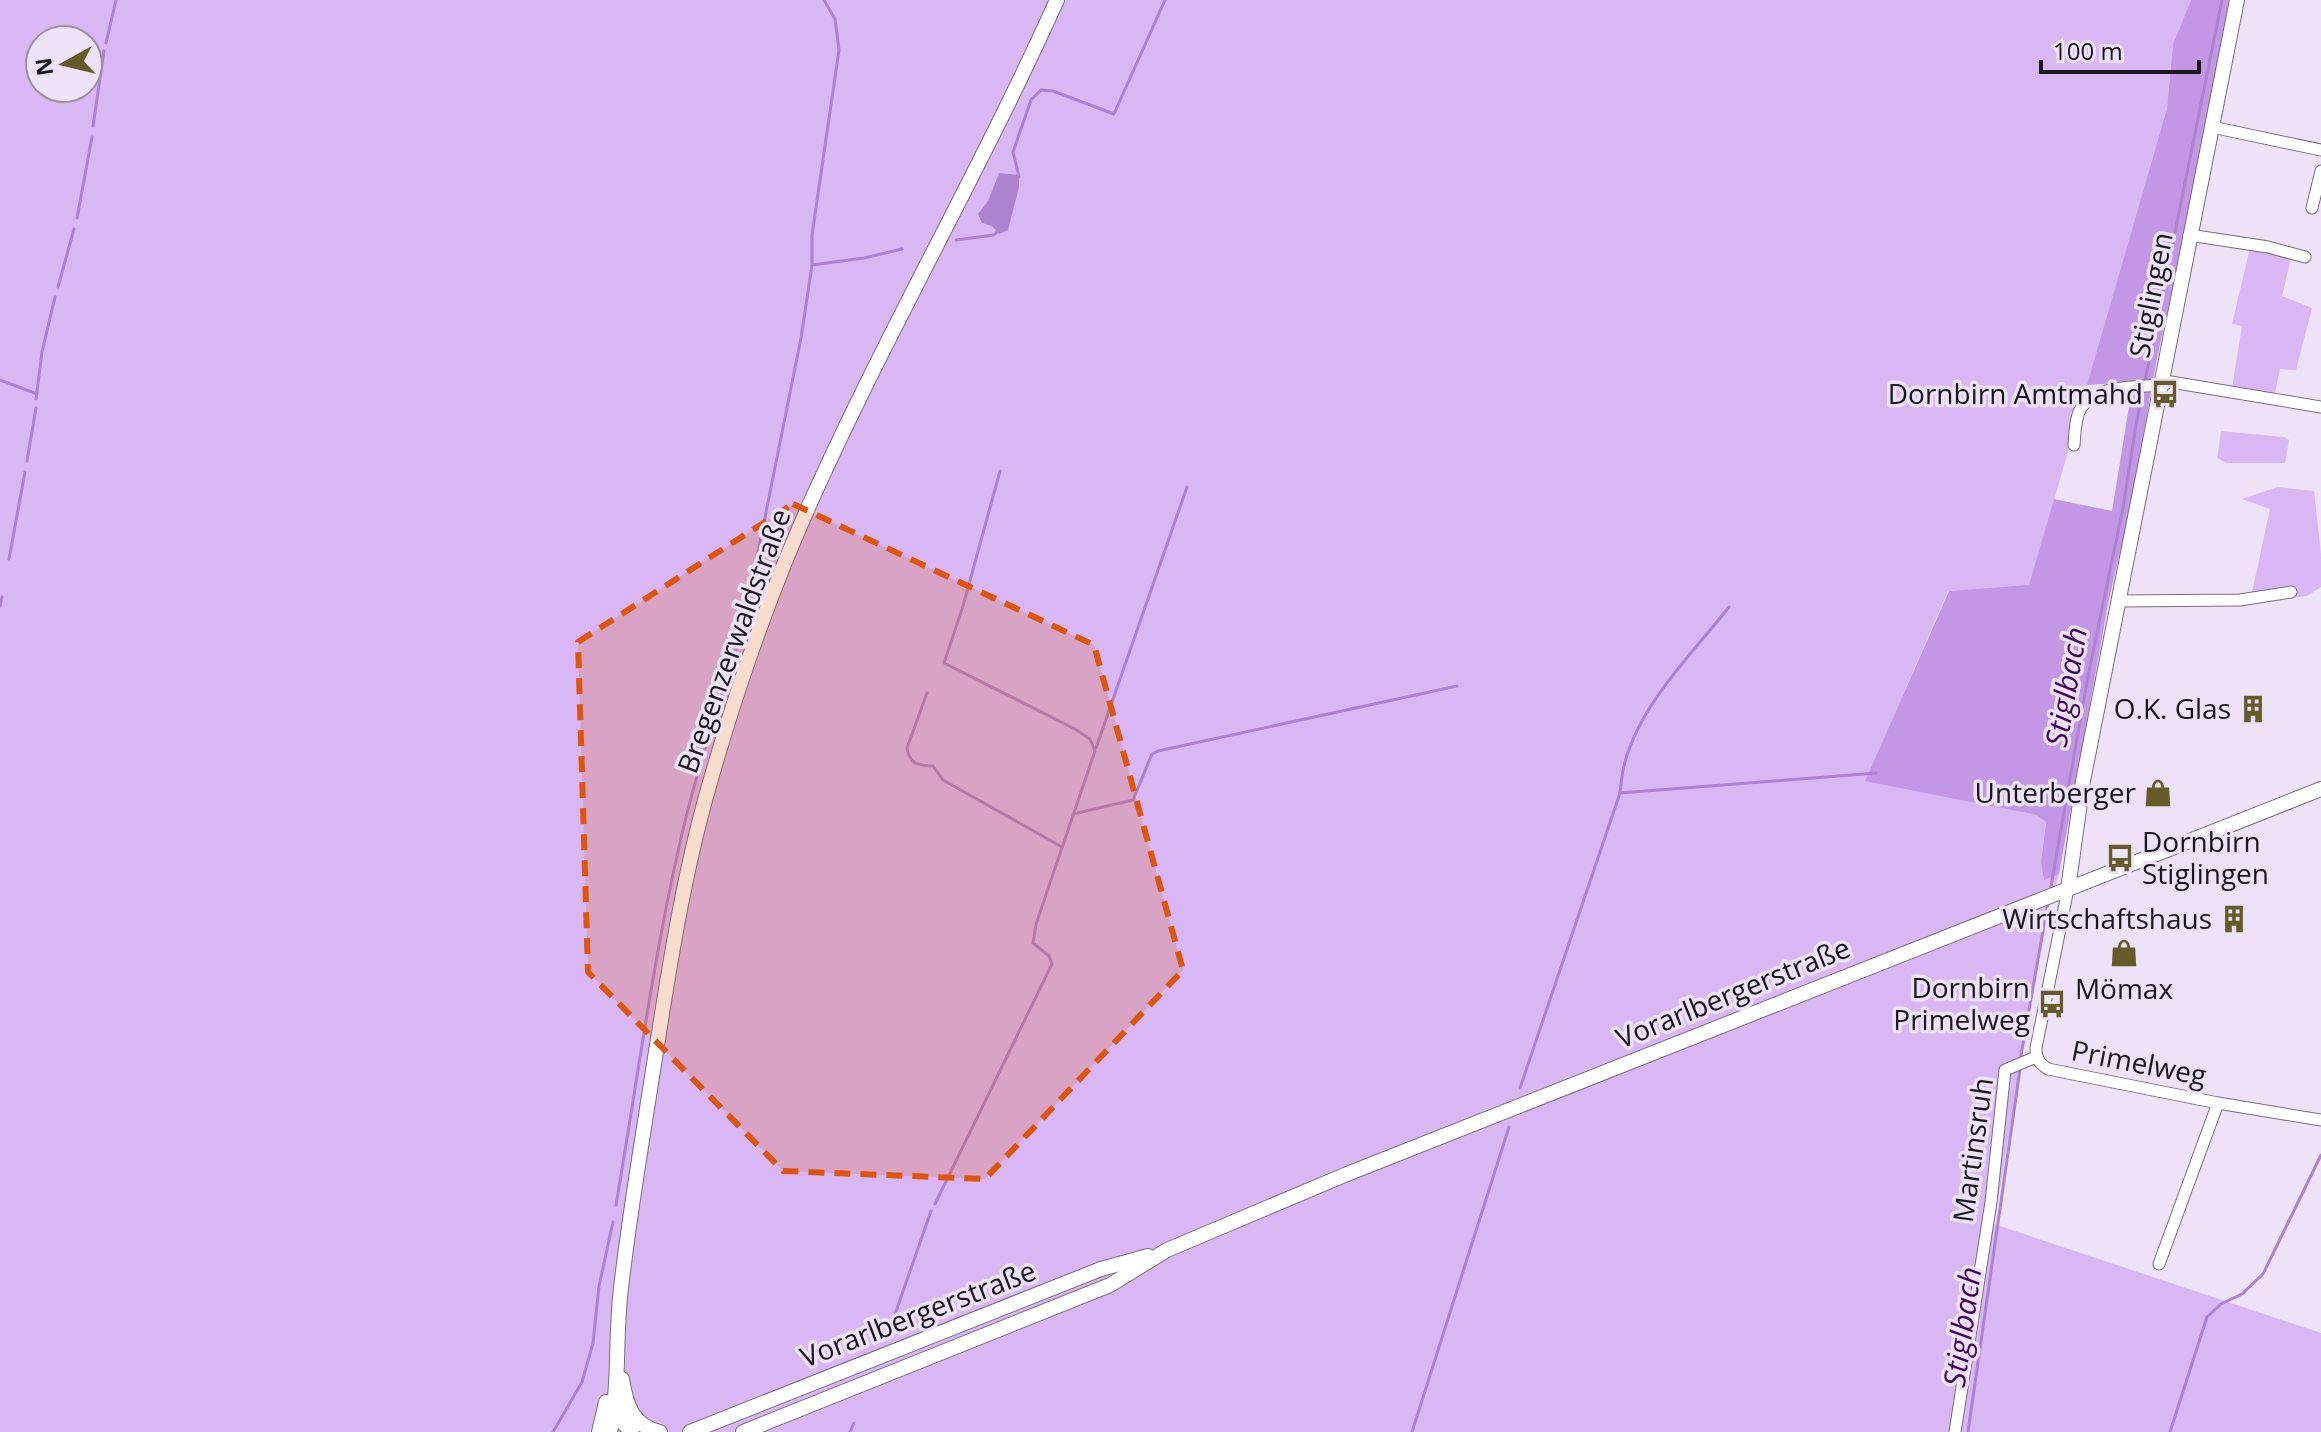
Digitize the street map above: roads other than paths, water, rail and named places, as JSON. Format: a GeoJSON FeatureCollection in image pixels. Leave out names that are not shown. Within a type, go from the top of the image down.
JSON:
{"type":"FeatureCollection","features":[{"type":"Feature","properties":{"kind":"main road","name":"Bregenzerwaldstraße"},"geometry":{"type":"LineString","coordinates":[[610,1432],[615,1398],[621,1287],[679,917],[706,797],[736,696],[811,501],[1057,0]]}},
{"type":"Feature","properties":{"kind":"main road","name":"Stiglingen"},"geometry":{"type":"LineString","coordinates":[[2065,890],[2083,781],[2120,601],[2155,387],[2237,0]]}},
{"type":"Feature","properties":{"kind":"main road","name":"Vorarlbergerstraße"},"geometry":{"type":"LineString","coordinates":[[690,1432],[1101,1269],[1167,1250],[1334,1179],[2321,789]]}},
{"type":"Feature","properties":{"kind":"main road","name":"Vorarlbergerstraße"},"geometry":{"type":"LineString","coordinates":[[743,1432],[1110,1285],[1167,1250]]}},
{"type":"Feature","properties":{"kind":"main road"},"geometry":{"type":"LineString","coordinates":[[599,1432],[605,1410],[608,1372],[615,1360]]}},
{"type":"Feature","properties":{"kind":"main road"},"geometry":{"type":"LineString","coordinates":[[615,1360],[630,1412],[642,1425],[660,1432]]}},
{"type":"Feature","properties":{"kind":"main road","name":"Bregenzerwaldstraße"},"geometry":{"type":"LineString","coordinates":[[615,1398],[624,1424],[632,1432]]}},
{"type":"Feature","properties":{"kind":"street"},"geometry":{"type":"LineString","coordinates":[[2212,127],[2321,150]]}},
{"type":"Feature","properties":{"kind":"street"},"geometry":{"type":"LineString","coordinates":[[2312,208],[2321,171]]}},
{"type":"Feature","properties":{"kind":"street"},"geometry":{"type":"LineString","coordinates":[[2189,235],[2268,247],[2305,257]]}},
{"type":"Feature","properties":{"kind":"street"},"geometry":{"type":"LineString","coordinates":[[2074,445],[2080,410],[2086,402],[2104,392],[2155,387],[2171,382],[2321,407]]}},
{"type":"Feature","properties":{"kind":"street"},"geometry":{"type":"LineString","coordinates":[[2120,601],[2240,600],[2291,592]]}},
{"type":"Feature","properties":{"kind":"street","name":"Primelweg"},"geometry":{"type":"LineString","coordinates":[[2065,890],[2032,1059],[2048,1069],[2321,1120]]}},
{"type":"Feature","properties":{"kind":"street","name":"Martinsruh"},"geometry":{"type":"LineString","coordinates":[[1955,1432],[1991,1202],[2005,1070],[2032,1059]]}},
{"type":"Feature","properties":{"kind":"street","name":"Primelweg"},"geometry":{"type":"LineString","coordinates":[[2159,1264],[2218,1103]]}},
{"type":"Feature","properties":{"kind":"waterway"},"geometry":{"type":"LineString","coordinates":[[106,43],[116,0]]}},
{"type":"Feature","properties":{"kind":"waterway"},"geometry":{"type":"LineString","coordinates":[[812,263],[812,235],[839,50],[835,19],[824,0]]}},
{"type":"Feature","properties":{"kind":"waterway"},"geometry":{"type":"LineString","coordinates":[[1019,177],[1013,152],[1031,100],[1041,90],[1053,91],[1114,114],[1165,0]]}},
{"type":"Feature","properties":{"kind":"waterway","name":"Stiglbach"},"geometry":{"type":"LineString","coordinates":[[2050,892],[2136,425],[2222,0]]}},
{"type":"Feature","properties":{"kind":"waterway"},"geometry":{"type":"LineString","coordinates":[[93,126],[96,104]]}},
{"type":"Feature","properties":{"kind":"waterway"},"geometry":{"type":"LineString","coordinates":[[77,218],[92,137]]}},
{"type":"Feature","properties":{"kind":"waterway"},"geometry":{"type":"LineString","coordinates":[[58,287],[74,229]]}},
{"type":"Feature","properties":{"kind":"waterway"},"geometry":{"type":"LineString","coordinates":[[956,240],[994,235],[998,231]]}},
{"type":"Feature","properties":{"kind":"waterway"},"geometry":{"type":"LineString","coordinates":[[754,572],[801,338],[812,265],[902,249]]}},
{"type":"Feature","properties":{"kind":"waterway"},"geometry":{"type":"LineString","coordinates":[[36,399],[42,352],[55,297]]}},
{"type":"Feature","properties":{"kind":"waterway"},"geometry":{"type":"LineString","coordinates":[[0,380],[37,394]]}},
{"type":"Feature","properties":{"kind":"waterway"},"geometry":{"type":"LineString","coordinates":[[27,461],[36,408]]}},
{"type":"Feature","properties":{"kind":"waterway"},"geometry":{"type":"LineString","coordinates":[[935,1204],[1052,964],[1049,956],[1033,943],[1036,924],[1095,751],[1090,739],[1075,729],[944,663],[1000,471]]}},
{"type":"Feature","properties":{"kind":"waterway"},"geometry":{"type":"LineString","coordinates":[[9,559],[25,472]]}},
{"type":"Feature","properties":{"kind":"waterway"},"geometry":{"type":"LineString","coordinates":[[1096,748],[1187,487]]}},
{"type":"Feature","properties":{"kind":"waterway"},"geometry":{"type":"LineString","coordinates":[[0,606],[2,597]]}},
{"type":"Feature","properties":{"kind":"waterway"},"geometry":{"type":"LineString","coordinates":[[1620,793],[1622,774],[1633,740],[1655,699],[1729,607]]}},
{"type":"Feature","properties":{"kind":"waterway"},"geometry":{"type":"LineString","coordinates":[[616,1205],[654,975],[681,838],[704,752],[749,609]]}},
{"type":"Feature","properties":{"kind":"waterway"},"geometry":{"type":"LineString","coordinates":[[1073,814],[1133,800],[1152,754],[1158,751],[1457,686]]}},
{"type":"Feature","properties":{"kind":"waterway"},"geometry":{"type":"LineString","coordinates":[[927,693],[907,748],[913,761],[919,765],[933,766],[943,780],[1062,847]]}},
{"type":"Feature","properties":{"kind":"waterway"},"geometry":{"type":"LineString","coordinates":[[1520,1088],[1620,793],[1876,773]]}},
{"type":"Feature","properties":{"kind":"waterway","name":"Stiglbach"},"geometry":{"type":"LineString","coordinates":[[2020,1061],[2048,903]]}},
{"type":"Feature","properties":{"kind":"waterway","name":"Stiglbach"},"geometry":{"type":"LineString","coordinates":[[1968,1432],[2020,1069]]}},
{"type":"Feature","properties":{"kind":"waterway"},"geometry":{"type":"LineString","coordinates":[[1412,1432],[1509,1127]]}},
{"type":"Feature","properties":{"kind":"waterway"},"geometry":{"type":"LineString","coordinates":[[2170,1432],[2207,1317],[2221,1304],[2242,1294],[2263,1274],[2321,1155]]}},
{"type":"Feature","properties":{"kind":"waterway"},"geometry":{"type":"LineString","coordinates":[[893,1320],[931,1211]]}},
{"type":"Feature","properties":{"kind":"waterway"},"geometry":{"type":"LineString","coordinates":[[553,1432],[582,1382],[593,1343],[599,1286],[613,1222]]}},
{"type":"Feature","properties":{"kind":"waterway"},"geometry":{"type":"LineString","coordinates":[[850,1432],[854,1423]]}},
{"type":"Feature","properties":{"kind":"place","name":"Dornbirn Amtmahd"},"geometry":{"type":"Point","coordinates":[2165,394]}},
{"type":"Feature","properties":{"kind":"place","name":"O.K. Glas"},"geometry":{"type":"Point","coordinates":[2253,709]}},
{"type":"Feature","properties":{"kind":"place","name":"Unterberger"},"geometry":{"type":"Point","coordinates":[2158,793]}},
{"type":"Feature","properties":{"kind":"place","name":"Dornbirn Stiglingen"},"geometry":{"type":"Point","coordinates":[2120,858]}},
{"type":"Feature","properties":{"kind":"place","name":"Wirtschaftshaus"},"geometry":{"type":"Point","coordinates":[2234,919]}},
{"type":"Feature","properties":{"kind":"place","name":"Mömax"},"geometry":{"type":"Point","coordinates":[2124,953]}},
{"type":"Feature","properties":{"kind":"place","name":"Dornbirn Primelweg"},"geometry":{"type":"Point","coordinates":[2052,1004]}}]}
